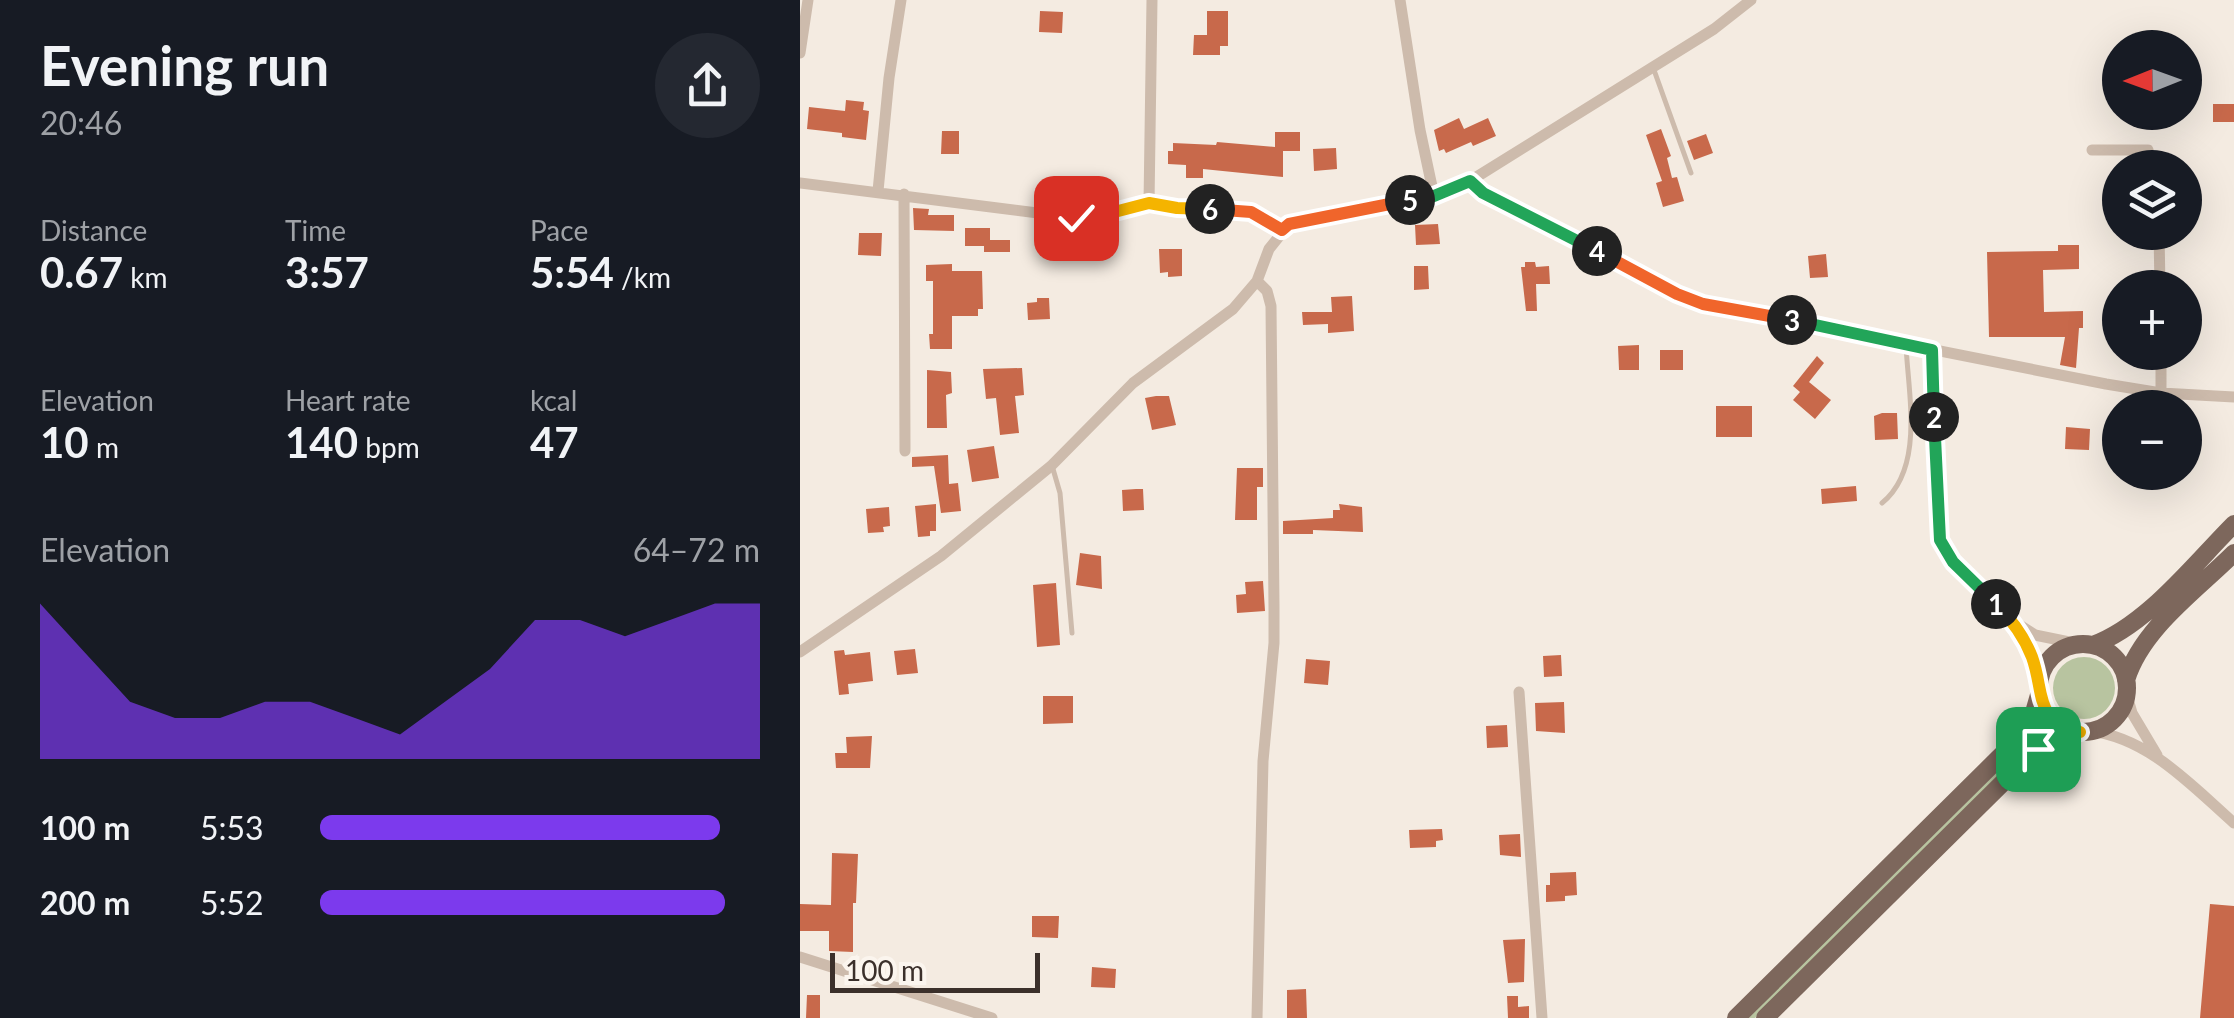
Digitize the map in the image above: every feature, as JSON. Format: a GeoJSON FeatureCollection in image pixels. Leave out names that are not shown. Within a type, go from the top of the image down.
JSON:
{"type":"FeatureCollection","features":[{"type":"Feature","properties":{"kind":"main road"},"geometry":{"type":"LineString","coordinates":[[1736,1018],[2020,736],[2031,723],[2052,656],[2064,648],[2086,644],[2133,624],[2234,524]]}},
{"type":"Feature","properties":{"kind":"main road"},"geometry":{"type":"LineString","coordinates":[[1766,1018],[2038,749],[2056,738],[2084,732],[2114,718],[2131,665],[2148,638],[2234,553]]}},
{"type":"Feature","properties":{"kind":"main road"},"geometry":{"type":"LineString","coordinates":[[2086,644],[2114,657],[2126,686]]}},
{"type":"Feature","properties":{"kind":"main road"},"geometry":{"type":"LineString","coordinates":[[2039,689],[2053,720],[2084,732]]}},
{"type":"Feature","properties":{"kind":"street"},"geometry":{"type":"LineString","coordinates":[[800,53],[808,0]]}},
{"type":"Feature","properties":{"kind":"street"},"geometry":{"type":"LineString","coordinates":[[878,191],[901,0]]}},
{"type":"Feature","properties":{"kind":"street"},"geometry":{"type":"LineString","coordinates":[[1149,203],[1152,0]]}},
{"type":"Feature","properties":{"kind":"street"},"geometry":{"type":"LineString","coordinates":[[1400,0],[1434,196]]}},
{"type":"Feature","properties":{"kind":"street"},"geometry":{"type":"LineString","coordinates":[[800,652],[941,556],[1052,466],[1133,382],[1233,309],[1257,281],[1270,248],[1289,224],[1434,196],[1470,181],[1653,67],[1751,0]]}},
{"type":"Feature","properties":{"kind":"street"},"geometry":{"type":"LineString","coordinates":[[2092,150],[2102,150]]}},
{"type":"Feature","properties":{"kind":"street"},"geometry":{"type":"LineString","coordinates":[[1470,181],[1483,193],[1703,304],[2140,390]]}},
{"type":"Feature","properties":{"kind":"street"},"geometry":{"type":"LineString","coordinates":[[800,183],[1076,218],[1149,203],[1247,211],[1282,230]]}},
{"type":"Feature","properties":{"kind":"street"},"geometry":{"type":"LineString","coordinates":[[904,194],[905,451]]}},
{"type":"Feature","properties":{"kind":"street"},"geometry":{"type":"LineString","coordinates":[[1257,281],[1267,292],[1271,306],[1274,607],[1262,762],[1258,1018]]}},
{"type":"Feature","properties":{"kind":"street"},"geometry":{"type":"LineString","coordinates":[[1932,350],[1940,540],[1953,562],[2012,621],[2035,635],[2086,644]]}},
{"type":"Feature","properties":{"kind":"street"},"geometry":{"type":"LineString","coordinates":[[2202,396],[2234,397]]}},
{"type":"Feature","properties":{"kind":"street"},"geometry":{"type":"LineString","coordinates":[[2012,621],[2031,654],[2039,689]]}},
{"type":"Feature","properties":{"kind":"street"},"geometry":{"type":"LineString","coordinates":[[2126,686],[2132,714],[2160,759]]}},
{"type":"Feature","properties":{"kind":"street"},"geometry":{"type":"LineString","coordinates":[[1519,692],[1542,1018]]}},
{"type":"Feature","properties":{"kind":"street"},"geometry":{"type":"LineString","coordinates":[[2084,732],[2117,737],[2160,759],[2234,824]]}},
{"type":"Feature","properties":{"kind":"street"},"geometry":{"type":"LineString","coordinates":[[800,957],[992,1018]]}},
{"type":"Feature","properties":{"kind":"lane"},"geometry":{"type":"LineString","coordinates":[[1653,67],[1691,173]]}},
{"type":"Feature","properties":{"kind":"lane"},"geometry":{"type":"LineString","coordinates":[[1882,502],[1894,493],[1908,459],[1906,345]]}},
{"type":"Feature","properties":{"kind":"lane"},"geometry":{"type":"LineString","coordinates":[[1052,466],[1060,494],[1072,633]]}},
{"type":"Feature","properties":{"kind":"green space"},"geometry":{"type":"Polygon","coordinates":[[[2084,657],[2106,666],[2115,688],[2106,710],[2084,719],[2062,710],[2053,688],[2062,666],[2084,657]]]}},
{"type":"Feature","properties":{"kind":"green space"},"geometry":{"type":"Polygon","coordinates":[[[2028,738],[2033,744],[1755,1018],[1745,1018],[2028,738]]]}},
{"type":"Feature","properties":{"kind":"building"},"geometry":{"type":"Polygon","coordinates":[[[1040,11],[1063,12],[1062,33],[1039,32],[1040,11]]]}},
{"type":"Feature","properties":{"kind":"building"},"geometry":{"type":"Polygon","coordinates":[[[1207,11],[1228,11],[1228,46],[1220,46],[1220,55],[1193,55],[1194,35],[1207,35],[1207,11]]]}},
{"type":"Feature","properties":{"kind":"building"},"geometry":{"type":"Polygon","coordinates":[[[846,100],[864,102],[863,110],[869,111],[866,140],[807,129],[809,107],[845,111],[846,100]]]}},
{"type":"Feature","properties":{"kind":"building"},"geometry":{"type":"Polygon","coordinates":[[[2213,104],[2234,104],[2234,122],[2213,122],[2213,104]]]}},
{"type":"Feature","properties":{"kind":"building"},"geometry":{"type":"Polygon","coordinates":[[[1459,118],[1464,129],[1488,118],[1496,136],[1473,146],[1471,142],[1446,153],[1444,149],[1439,151],[1434,130],[1459,118]]]}},
{"type":"Feature","properties":{"kind":"building"},"geometry":{"type":"Polygon","coordinates":[[[1661,129],[1671,156],[1667,158],[1672,178],[1677,177],[1684,201],[1663,207],[1656,183],[1662,181],[1646,135],[1661,129]]]}},
{"type":"Feature","properties":{"kind":"building"},"geometry":{"type":"Polygon","coordinates":[[[942,131],[959,131],[959,154],[941,154],[942,131]]]}},
{"type":"Feature","properties":{"kind":"building"},"geometry":{"type":"Polygon","coordinates":[[[1275,132],[1300,132],[1300,151],[1283,151],[1283,177],[1203,169],[1203,178],[1186,178],[1186,165],[1168,164],[1168,151],[1173,151],[1173,143],[1275,147],[1275,132]]]}},
{"type":"Feature","properties":{"kind":"building"},"geometry":{"type":"Polygon","coordinates":[[[1706,134],[1713,153],[1694,160],[1687,141],[1706,134]]]}},
{"type":"Feature","properties":{"kind":"building"},"geometry":{"type":"Polygon","coordinates":[[[1336,148],[1337,169],[1314,171],[1313,149],[1336,148]]]}},
{"type":"Feature","properties":{"kind":"building"},"geometry":{"type":"Polygon","coordinates":[[[913,208],[929,209],[928,215],[954,215],[954,231],[914,230],[913,208]]]}},
{"type":"Feature","properties":{"kind":"building"},"geometry":{"type":"Polygon","coordinates":[[[1438,224],[1440,244],[1416,245],[1415,225],[1438,224]]]}},
{"type":"Feature","properties":{"kind":"building"},"geometry":{"type":"Polygon","coordinates":[[[965,228],[990,228],[990,240],[1010,240],[1010,252],[984,252],[984,246],[965,246],[965,228]]]}},
{"type":"Feature","properties":{"kind":"building"},"geometry":{"type":"Polygon","coordinates":[[[859,233],[882,233],[881,256],[858,255],[859,233]]]}},
{"type":"Feature","properties":{"kind":"building"},"geometry":{"type":"Polygon","coordinates":[[[2058,245],[2079,245],[2079,269],[2043,270],[2044,312],[2083,311],[2076,368],[2060,365],[2065,337],[1989,337],[1987,252],[2058,251],[2058,245]]]}},
{"type":"Feature","properties":{"kind":"building"},"geometry":{"type":"Polygon","coordinates":[[[1159,249],[1182,249],[1182,276],[1160,273],[1159,249]]]}},
{"type":"Feature","properties":{"kind":"building"},"geometry":{"type":"Polygon","coordinates":[[[1826,254],[1828,277],[1810,278],[1808,256],[1826,254]]]}},
{"type":"Feature","properties":{"kind":"building"},"geometry":{"type":"Polygon","coordinates":[[[1525,262],[1535,262],[1536,267],[1549,266],[1550,284],[1536,284],[1537,311],[1526,311],[1521,267],[1525,267],[1525,262]]]}},
{"type":"Feature","properties":{"kind":"building"},"geometry":{"type":"Polygon","coordinates":[[[952,264],[952,271],[982,271],[983,309],[978,309],[978,316],[952,316],[952,349],[930,349],[933,281],[926,281],[926,265],[952,264]]]}},
{"type":"Feature","properties":{"kind":"building"},"geometry":{"type":"Polygon","coordinates":[[[1414,266],[1428,266],[1429,289],[1414,290],[1414,266]]]}},
{"type":"Feature","properties":{"kind":"building"},"geometry":{"type":"Polygon","coordinates":[[[1352,296],[1354,331],[1328,333],[1328,324],[1303,325],[1302,312],[1332,312],[1331,297],[1352,296]]]}},
{"type":"Feature","properties":{"kind":"building"},"geometry":{"type":"Polygon","coordinates":[[[1037,298],[1049,298],[1050,319],[1028,320],[1027,303],[1037,302],[1037,298]]]}},
{"type":"Feature","properties":{"kind":"building"},"geometry":{"type":"Polygon","coordinates":[[[1639,345],[1639,370],[1619,370],[1618,346],[1639,345]]]}},
{"type":"Feature","properties":{"kind":"building"},"geometry":{"type":"Polygon","coordinates":[[[1660,350],[1683,350],[1683,370],[1660,370],[1660,350]]]}},
{"type":"Feature","properties":{"kind":"building"},"geometry":{"type":"Polygon","coordinates":[[[1817,356],[1824,363],[1809,382],[1831,400],[1815,419],[1793,400],[1800,392],[1793,386],[1817,356]]]}},
{"type":"Feature","properties":{"kind":"building"},"geometry":{"type":"Polygon","coordinates":[[[1022,368],[1024,395],[1015,396],[1019,433],[1000,435],[996,398],[986,399],[983,369],[1022,368]]]}},
{"type":"Feature","properties":{"kind":"building"},"geometry":{"type":"Polygon","coordinates":[[[927,370],[951,372],[952,393],[946,395],[947,428],[927,428],[927,370]]]}},
{"type":"Feature","properties":{"kind":"building"},"geometry":{"type":"Polygon","coordinates":[[[1169,396],[1176,425],[1152,430],[1145,398],[1169,396]]]}},
{"type":"Feature","properties":{"kind":"building"},"geometry":{"type":"Polygon","coordinates":[[[1716,406],[1752,406],[1752,437],[1716,437],[1716,406]]]}},
{"type":"Feature","properties":{"kind":"building"},"geometry":{"type":"Polygon","coordinates":[[[1897,413],[1898,439],[1875,440],[1874,416],[1897,413]]]}},
{"type":"Feature","properties":{"kind":"building"},"geometry":{"type":"Polygon","coordinates":[[[2066,427],[2090,429],[2089,450],[2065,449],[2066,427]]]}},
{"type":"Feature","properties":{"kind":"building"},"geometry":{"type":"Polygon","coordinates":[[[994,446],[999,478],[972,482],[967,450],[994,446]]]}},
{"type":"Feature","properties":{"kind":"building"},"geometry":{"type":"Polygon","coordinates":[[[948,455],[949,484],[958,483],[961,511],[941,513],[934,466],[912,467],[912,457],[948,455]]]}},
{"type":"Feature","properties":{"kind":"building"},"geometry":{"type":"Polygon","coordinates":[[[1237,468],[1263,468],[1263,487],[1257,487],[1257,520],[1235,520],[1237,468]]]}},
{"type":"Feature","properties":{"kind":"building"},"geometry":{"type":"Polygon","coordinates":[[[1856,486],[1857,501],[1822,504],[1821,489],[1856,486]]]}},
{"type":"Feature","properties":{"kind":"building"},"geometry":{"type":"Polygon","coordinates":[[[1143,489],[1144,510],[1123,511],[1122,490],[1143,489]]]}},
{"type":"Feature","properties":{"kind":"building"},"geometry":{"type":"Polygon","coordinates":[[[936,504],[936,531],[918,537],[915,506],[936,504]]]}},
{"type":"Feature","properties":{"kind":"building"},"geometry":{"type":"Polygon","coordinates":[[[1339,504],[1362,507],[1363,532],[1313,530],[1313,534],[1283,534],[1283,521],[1333,518],[1333,510],[1340,510],[1339,504]]]}},
{"type":"Feature","properties":{"kind":"building"},"geometry":{"type":"Polygon","coordinates":[[[889,507],[890,526],[883,527],[884,532],[868,533],[866,509],[889,507]]]}},
{"type":"Feature","properties":{"kind":"building"},"geometry":{"type":"Polygon","coordinates":[[[1080,553],[1101,556],[1102,589],[1076,585],[1080,553]]]}},
{"type":"Feature","properties":{"kind":"building"},"geometry":{"type":"Polygon","coordinates":[[[1263,581],[1265,611],[1237,613],[1236,595],[1246,594],[1245,582],[1263,581]]]}},
{"type":"Feature","properties":{"kind":"building"},"geometry":{"type":"Polygon","coordinates":[[[1056,583],[1060,645],[1037,647],[1033,585],[1056,583]]]}},
{"type":"Feature","properties":{"kind":"building"},"geometry":{"type":"Polygon","coordinates":[[[915,649],[918,673],[897,675],[894,651],[915,649]]]}},
{"type":"Feature","properties":{"kind":"building"},"geometry":{"type":"Polygon","coordinates":[[[844,650],[845,655],[870,652],[873,681],[848,684],[849,694],[839,695],[834,651],[844,650]]]}},
{"type":"Feature","properties":{"kind":"building"},"geometry":{"type":"Polygon","coordinates":[[[1561,655],[1562,676],[1544,677],[1543,656],[1561,655]]]}},
{"type":"Feature","properties":{"kind":"building"},"geometry":{"type":"Polygon","coordinates":[[[1306,659],[1330,661],[1328,685],[1304,683],[1306,659]]]}},
{"type":"Feature","properties":{"kind":"building"},"geometry":{"type":"Polygon","coordinates":[[[1043,696],[1073,696],[1073,723],[1043,724],[1043,696]]]}},
{"type":"Feature","properties":{"kind":"building"},"geometry":{"type":"Polygon","coordinates":[[[1564,702],[1565,733],[1536,731],[1535,703],[1564,702]]]}},
{"type":"Feature","properties":{"kind":"building"},"geometry":{"type":"Polygon","coordinates":[[[1507,725],[1508,747],[1487,748],[1486,726],[1507,725]]]}},
{"type":"Feature","properties":{"kind":"building"},"geometry":{"type":"Polygon","coordinates":[[[872,736],[870,768],[836,768],[835,753],[847,753],[846,737],[872,736]]]}},
{"type":"Feature","properties":{"kind":"building"},"geometry":{"type":"Polygon","coordinates":[[[1442,829],[1443,840],[1436,841],[1436,847],[1410,848],[1409,830],[1442,829]]]}},
{"type":"Feature","properties":{"kind":"building"},"geometry":{"type":"Polygon","coordinates":[[[1520,834],[1521,857],[1500,855],[1499,835],[1520,834]]]}},
{"type":"Feature","properties":{"kind":"building"},"geometry":{"type":"Polygon","coordinates":[[[832,853],[858,854],[853,952],[829,951],[829,931],[800,931],[800,904],[831,905],[832,853]]]}},
{"type":"Feature","properties":{"kind":"building"},"geometry":{"type":"Polygon","coordinates":[[[1576,872],[1577,895],[1565,896],[1565,901],[1546,902],[1550,873],[1576,872]]]}},
{"type":"Feature","properties":{"kind":"building"},"geometry":{"type":"Polygon","coordinates":[[[2210,904],[2234,906],[2234,1018],[2200,1018],[2210,904]]]}},
{"type":"Feature","properties":{"kind":"building"},"geometry":{"type":"Polygon","coordinates":[[[1032,916],[1059,916],[1058,938],[1032,937],[1032,916]]]}},
{"type":"Feature","properties":{"kind":"building"},"geometry":{"type":"Polygon","coordinates":[[[1525,939],[1524,982],[1508,983],[1503,940],[1525,939]]]}},
{"type":"Feature","properties":{"kind":"building"},"geometry":{"type":"Polygon","coordinates":[[[1092,967],[1116,969],[1115,988],[1091,987],[1092,967]]]}},
{"type":"Feature","properties":{"kind":"building"},"geometry":{"type":"Polygon","coordinates":[[[1306,989],[1307,1018],[1287,1018],[1287,990],[1306,989]]]}},
{"type":"Feature","properties":{"kind":"building"},"geometry":{"type":"Polygon","coordinates":[[[807,995],[820,995],[820,1018],[806,1018],[807,995]]]}},
{"type":"Feature","properties":{"kind":"building"},"geometry":{"type":"Polygon","coordinates":[[[1507,996],[1518,996],[1518,1007],[1529,1006],[1529,1018],[1508,1018],[1507,996]]]}},
{"type":"Feature","properties":{"kind":"route"},"geometry":{"type":"LineString","coordinates":[[1076,218],[1149,203],[1247,211],[1282,230],[1289,224],[1434,196],[1470,181],[1483,193],[1644,279],[1703,304],[1932,350],[1940,540],[1953,562],[2012,621],[2024,640],[2035,665],[2044,709],[2053,720],[2080,732],[2064,734],[2038,749]]}}]}
